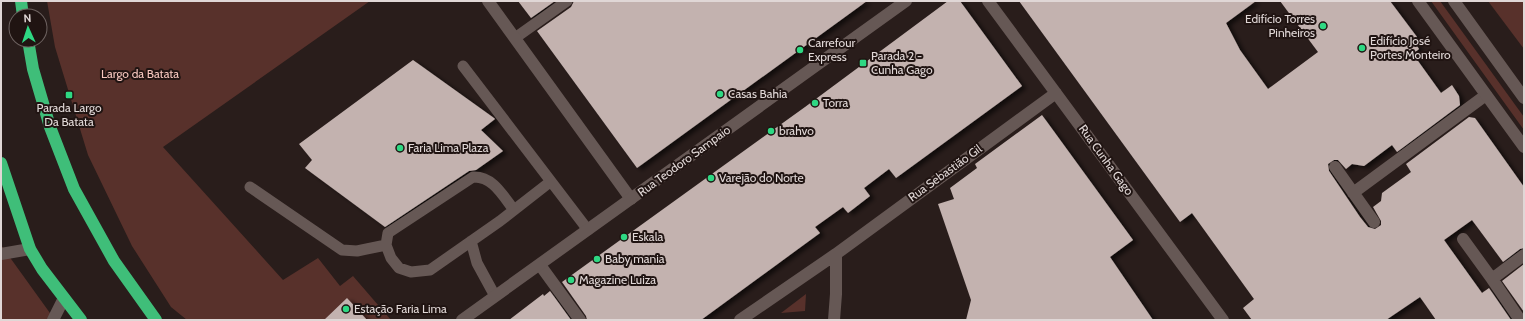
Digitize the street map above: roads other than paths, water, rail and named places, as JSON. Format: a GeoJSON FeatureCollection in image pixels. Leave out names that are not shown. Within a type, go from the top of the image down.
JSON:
{"type":"FeatureCollection","features":[{"type":"Feature","properties":{"kind":"highway"},"geometry":{"type":"LineString","coordinates":[[29,48],[32,69],[50,127],[74,189],[114,261],[156,320]]}},
{"type":"Feature","properties":{"kind":"highway"},"geometry":{"type":"LineString","coordinates":[[1,163],[30,248],[42,269],[81,320]]}},
{"type":"Feature","properties":{"kind":"street"},"geometry":{"type":"LineString","coordinates":[[488,1],[631,199]]}},
{"type":"Feature","properties":{"kind":"street","name":"Rua Teodoro Sampaio"},"geometry":{"type":"LineString","coordinates":[[462,320],[906,1]]}},
{"type":"Feature","properties":{"kind":"street","name":"Rua Cunha Gago"},"geometry":{"type":"LineString","coordinates":[[988,1],[1223,320]]}},
{"type":"Feature","properties":{"kind":"street"},"geometry":{"type":"LineString","coordinates":[[1418,1],[1524,147]]}},
{"type":"Feature","properties":{"kind":"street"},"geometry":{"type":"LineString","coordinates":[[1454,1],[1524,98]]}},
{"type":"Feature","properties":{"kind":"street","name":"Rua Sebastião Gil"},"geometry":{"type":"LineString","coordinates":[[740,320],[836,254],[1056,93]]}},
{"type":"Feature","properties":{"kind":"street"},"geometry":{"type":"LineString","coordinates":[[1353,193],[1486,94]]}},
{"type":"Feature","properties":{"kind":"street"},"geometry":{"type":"LineString","coordinates":[[1335,168],[1374,222]]}},
{"type":"Feature","properties":{"kind":"street"},"geometry":{"type":"LineString","coordinates":[[1463,239],[1518,317]]}},
{"type":"Feature","properties":{"kind":"street"},"geometry":{"type":"LineString","coordinates":[[1,254],[30,248]]}},
{"type":"Feature","properties":{"kind":"street"},"geometry":{"type":"LineString","coordinates":[[834,320],[836,294],[836,254]]}},
{"type":"Feature","properties":{"kind":"street"},"geometry":{"type":"LineString","coordinates":[[1492,279],[1524,255]]}},
{"type":"Feature","properties":{"kind":"street"},"geometry":{"type":"LineString","coordinates":[[540,264],[580,320]]}},
{"type":"Feature","properties":{"kind":"street"},"geometry":{"type":"LineString","coordinates":[[53,320],[64,298]]}},
{"type":"Feature","properties":{"kind":"lane"},"geometry":{"type":"LineString","coordinates":[[515,38],[566,1]]}},
{"type":"Feature","properties":{"kind":"lane"},"geometry":{"type":"LineString","coordinates":[[463,66],[588,230]]}},
{"type":"Feature","properties":{"kind":"lane"},"geometry":{"type":"LineString","coordinates":[[514,210],[490,181],[480,177],[473,177],[388,233],[386,245],[391,258],[399,268],[411,272],[430,270],[514,210],[550,182]]}},
{"type":"Feature","properties":{"kind":"lane"},"geometry":{"type":"LineString","coordinates":[[250,187],[342,250],[357,251],[386,245]]}},
{"type":"Feature","properties":{"kind":"lane"},"geometry":{"type":"LineString","coordinates":[[471,241],[477,264],[495,296]]}},
{"type":"Feature","properties":{"kind":"place","name":"Edifício Torres Pinheiros"},"geometry":{"type":"Point","coordinates":[1323,26]}},
{"type":"Feature","properties":{"kind":"place","name":"Edifício José Portes Monteiro"},"geometry":{"type":"Point","coordinates":[1362,48]}},
{"type":"Feature","properties":{"kind":"place","name":"Carrefour Express"},"geometry":{"type":"Point","coordinates":[800,50]}},
{"type":"Feature","properties":{"kind":"place","name":"Parada 2 - Cunha Gago"},"geometry":{"type":"Point","coordinates":[863,63]}},
{"type":"Feature","properties":{"kind":"place","name":"Casas Bahia"},"geometry":{"type":"Point","coordinates":[720,94]}},
{"type":"Feature","properties":{"kind":"place","name":"Parada Largo Da Batata"},"geometry":{"type":"Point","coordinates":[69,95]}},
{"type":"Feature","properties":{"kind":"place","name":"Torra"},"geometry":{"type":"Point","coordinates":[815,103]}},
{"type":"Feature","properties":{"kind":"place","name":"brahvo"},"geometry":{"type":"Point","coordinates":[771,131]}},
{"type":"Feature","properties":{"kind":"place","name":"Faria Lima Plaza"},"geometry":{"type":"Point","coordinates":[400,148]}},
{"type":"Feature","properties":{"kind":"place","name":"Varejão do Norte"},"geometry":{"type":"Point","coordinates":[711,178]}},
{"type":"Feature","properties":{"kind":"place","name":"Eskala"},"geometry":{"type":"Point","coordinates":[624,237]}},
{"type":"Feature","properties":{"kind":"place","name":"Baby mania"},"geometry":{"type":"Point","coordinates":[597,259]}},
{"type":"Feature","properties":{"kind":"place","name":"Magazine Luiza"},"geometry":{"type":"Point","coordinates":[571,280]}},
{"type":"Feature","properties":{"kind":"place","name":"Estação Faria Lima"},"geometry":{"type":"Point","coordinates":[346,309]}},
{"type":"Feature","properties":{"kind":"park label","name":"Largo da Batata"},"geometry":{"type":"Point","coordinates":[140,74]}}]}
